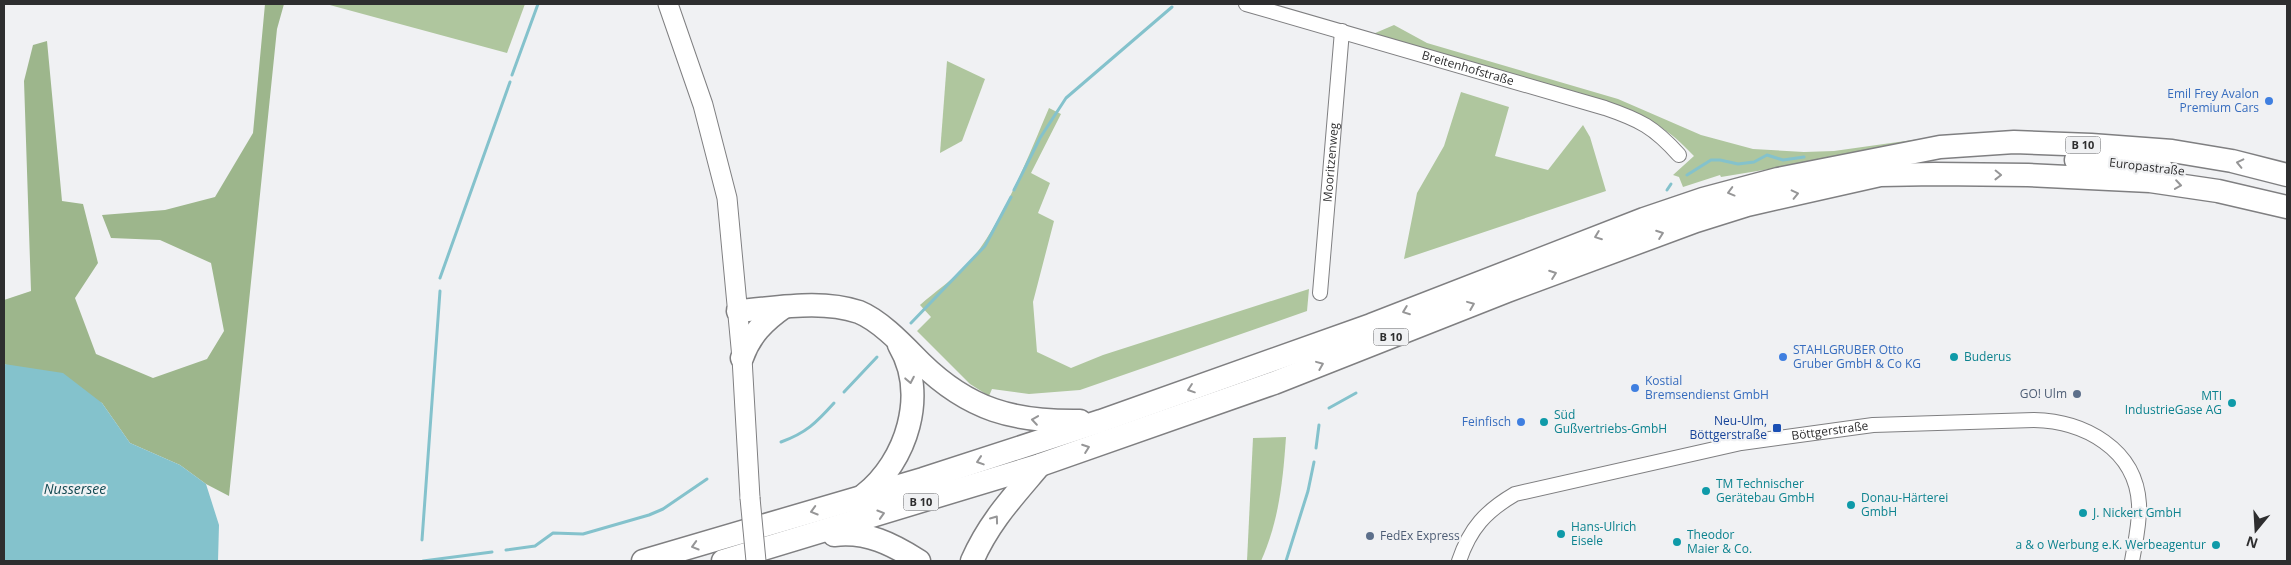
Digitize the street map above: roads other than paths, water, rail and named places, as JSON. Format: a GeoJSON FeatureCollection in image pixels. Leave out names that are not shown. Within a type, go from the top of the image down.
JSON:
{"type":"FeatureCollection","features":[{"type":"Feature","properties":{"kind":"highway","name":"B 10"},"geometry":{"type":"LineString","coordinates":[[723,561],[1040,465],[1274,383],[1507,291],[1696,221],[1940,147],[2014,142],[2172,151],[2232,161],[2287,175]]}},
{"type":"Feature","properties":{"kind":"highway","name":"Europastraße"},"geometry":{"type":"LineString","coordinates":[[1879,167],[2005,157],[2094,160],[2178,170],[2287,193]]}},
{"type":"Feature","properties":{"kind":"highway"},"geometry":{"type":"LineString","coordinates":[[1879,167],[2150,182],[2218,191],[2287,207]]}},
{"type":"Feature","properties":{"kind":"highway","name":"B 10"},"geometry":{"type":"LineString","coordinates":[[643,561],[860,498],[1101,420],[1371,325],[1644,219],[1703,199],[1778,179],[1879,167]]}},
{"type":"Feature","properties":{"kind":"highway"},"geometry":{"type":"LineString","coordinates":[[738,311],[815,306],[838,307],[861,313],[893,335],[937,378],[968,399],[1009,416],[1047,421],[1101,420]]}},
{"type":"Feature","properties":{"kind":"highway"},"geometry":{"type":"LineString","coordinates":[[742,358],[747,343],[758,328],[784,307]]}},
{"type":"Feature","properties":{"kind":"highway"},"geometry":{"type":"LineString","coordinates":[[860,498],[879,483],[895,462],[908,433],[912,391],[905,356],[893,335]]}},
{"type":"Feature","properties":{"kind":"highway"},"geometry":{"type":"LineString","coordinates":[[972,561],[982,537],[993,521],[1040,465]]}},
{"type":"Feature","properties":{"kind":"highway"},"geometry":{"type":"LineString","coordinates":[[801,538],[838,534],[872,536],[894,545],[918,561]]}},
{"type":"Feature","properties":{"kind":"main road"},"geometry":{"type":"LineString","coordinates":[[668,4],[703,105],[727,198],[742,358],[750,498],[756,561]]}},
{"type":"Feature","properties":{"kind":"street","name":"Breitenhofstraße"},"geometry":{"type":"LineString","coordinates":[[1246,4],[1626,116],[1646,124],[1662,136],[1679,155]]}},
{"type":"Feature","properties":{"kind":"street","name":"Mooritzenweg"},"geometry":{"type":"LineString","coordinates":[[1320,294],[1342,31]]}},
{"type":"Feature","properties":{"kind":"street","name":"Böttgerstraße"},"geometry":{"type":"LineString","coordinates":[[1459,561],[1464,547],[1478,523],[1495,506],[1515,494],[1741,443],[1873,425],[2055,420],[2072,425],[2108,443],[2120,456],[2136,486],[2139,503],[2139,520],[2132,561]]}},
{"type":"Feature","properties":{"kind":"water","name":"Nussersee"},"geometry":{"type":"Polygon","coordinates":[[[4,364],[63,373],[102,403],[130,443],[180,465],[206,484],[219,525],[218,561],[4,561],[4,364]]]}},
{"type":"Feature","properties":{"kind":"waterway"},"geometry":{"type":"LineString","coordinates":[[512,75],[538,4]]}},
{"type":"Feature","properties":{"kind":"waterway"},"geometry":{"type":"LineString","coordinates":[[1014,190],[1040,138],[1066,98],[1172,7]]}},
{"type":"Feature","properties":{"kind":"waterway"},"geometry":{"type":"LineString","coordinates":[[440,278],[510,82]]}},
{"type":"Feature","properties":{"kind":"waterway"},"geometry":{"type":"LineString","coordinates":[[1687,175],[1711,160],[1738,164],[1754,162],[1767,155],[1783,160],[1804,157]]}},
{"type":"Feature","properties":{"kind":"waterway"},"geometry":{"type":"LineString","coordinates":[[1667,190],[1671,184]]}},
{"type":"Feature","properties":{"kind":"waterway"},"geometry":{"type":"LineString","coordinates":[[911,323],[985,246],[1011,197]]}},
{"type":"Feature","properties":{"kind":"waterway"},"geometry":{"type":"LineString","coordinates":[[422,540],[440,291]]}},
{"type":"Feature","properties":{"kind":"waterway"},"geometry":{"type":"LineString","coordinates":[[844,392],[877,357]]}},
{"type":"Feature","properties":{"kind":"waterway"},"geometry":{"type":"LineString","coordinates":[[1329,408],[1356,393]]}},
{"type":"Feature","properties":{"kind":"waterway"},"geometry":{"type":"LineString","coordinates":[[781,442],[810,427],[834,403]]}},
{"type":"Feature","properties":{"kind":"waterway"},"geometry":{"type":"LineString","coordinates":[[1316,448],[1319,425]]}},
{"type":"Feature","properties":{"kind":"waterway"},"geometry":{"type":"LineString","coordinates":[[1286,561],[1308,491],[1314,462]]}},
{"type":"Feature","properties":{"kind":"waterway"},"geometry":{"type":"LineString","coordinates":[[506,550],[535,546],[553,533],[583,534],[649,515],[663,509],[707,479]]}},
{"type":"Feature","properties":{"kind":"waterway"},"geometry":{"type":"LineString","coordinates":[[423,561],[492,552]]}},
{"type":"Feature","properties":{"kind":"place","name":"Emil Frey Avalon Premium Cars"},"geometry":{"type":"Point","coordinates":[2269,101]}},
{"type":"Feature","properties":{"kind":"place","name":"STAHLGRUBER Otto Gruber GmbH & Co KG"},"geometry":{"type":"Point","coordinates":[1783,357]}},
{"type":"Feature","properties":{"kind":"place","name":"Buderus"},"geometry":{"type":"Point","coordinates":[1954,357]}},
{"type":"Feature","properties":{"kind":"place","name":"Kostial Bremsendienst GmbH"},"geometry":{"type":"Point","coordinates":[1635,388]}},
{"type":"Feature","properties":{"kind":"place","name":"GO! Ulm"},"geometry":{"type":"Point","coordinates":[2077,394]}},
{"type":"Feature","properties":{"kind":"place","name":"MTI IndustrieGase AG"},"geometry":{"type":"Point","coordinates":[2232,403]}},
{"type":"Feature","properties":{"kind":"place","name":"Feinfisch"},"geometry":{"type":"Point","coordinates":[1521,422]}},
{"type":"Feature","properties":{"kind":"place","name":"Süd Gußvertriebs-GmbH"},"geometry":{"type":"Point","coordinates":[1544,422]}},
{"type":"Feature","properties":{"kind":"place","name":"Neu-Ulm, Böttgerstraße"},"geometry":{"type":"Point","coordinates":[1777,428]}},
{"type":"Feature","properties":{"kind":"place","name":"TM Technischer Gerätebau GmbH"},"geometry":{"type":"Point","coordinates":[1706,491]}},
{"type":"Feature","properties":{"kind":"place","name":"Donau-Härterei GmbH"},"geometry":{"type":"Point","coordinates":[1851,505]}},
{"type":"Feature","properties":{"kind":"place","name":"J. Nickert GmbH"},"geometry":{"type":"Point","coordinates":[2083,513]}},
{"type":"Feature","properties":{"kind":"place","name":"Hans-Ulrich Eisele"},"geometry":{"type":"Point","coordinates":[1561,534]}},
{"type":"Feature","properties":{"kind":"place","name":"FedEx Express"},"geometry":{"type":"Point","coordinates":[1370,536]}},
{"type":"Feature","properties":{"kind":"place","name":"Theodor Maier & Co."},"geometry":{"type":"Point","coordinates":[1677,542]}},
{"type":"Feature","properties":{"kind":"place","name":"a & o Werbung e.K. Werbeagentur"},"geometry":{"type":"Point","coordinates":[2216,545]}}]}
